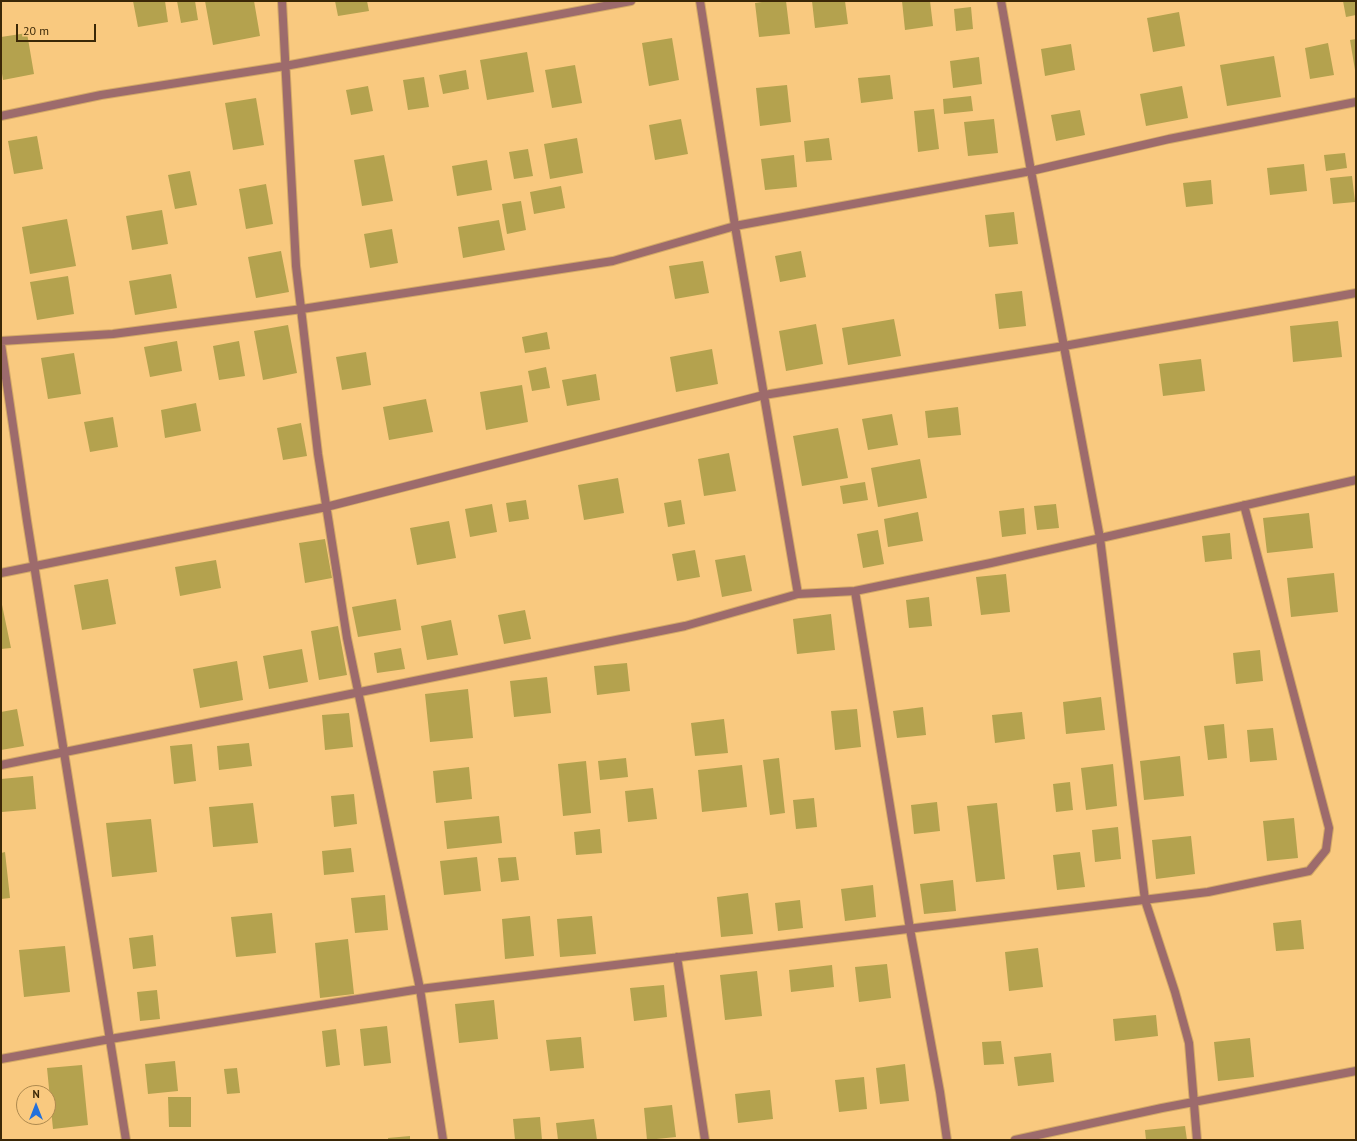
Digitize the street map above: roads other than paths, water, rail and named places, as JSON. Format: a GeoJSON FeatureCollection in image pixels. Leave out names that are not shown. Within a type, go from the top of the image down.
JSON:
{"type":"FeatureCollection","features":[{"type":"Feature","properties":{"kind":"street"},"geometry":{"type":"LineString","coordinates":[[282,1],[296,266],[318,454],[347,638],[420,989],[443,1140]]}},
{"type":"Feature","properties":{"kind":"street"},"geometry":{"type":"LineString","coordinates":[[1,116],[101,95],[285,66],[631,1]]}},
{"type":"Feature","properties":{"kind":"street"},"geometry":{"type":"LineString","coordinates":[[700,1],[735,226],[798,594]]}},
{"type":"Feature","properties":{"kind":"street"},"geometry":{"type":"LineString","coordinates":[[1002,1],[1031,171],[1100,538],[1145,900],[1176,992],[1189,1043],[1197,1140]]}},
{"type":"Feature","properties":{"kind":"street"},"geometry":{"type":"LineString","coordinates":[[126,1140],[34,566],[1,343],[113,334],[302,309],[613,261],[735,226],[1031,171],[1169,139],[1356,102]]}},
{"type":"Feature","properties":{"kind":"street"},"geometry":{"type":"LineString","coordinates":[[1,573],[326,507],[764,395],[1064,346],[1356,293]]}},
{"type":"Feature","properties":{"kind":"street"},"geometry":{"type":"LineString","coordinates":[[1,765],[685,626],[798,594],[855,591],[1100,538],[1356,480]]}},
{"type":"Feature","properties":{"kind":"street"},"geometry":{"type":"LineString","coordinates":[[1,1060],[110,1039],[420,989],[1208,892],[1309,871],[1326,850],[1329,828],[1244,505]]}},
{"type":"Feature","properties":{"kind":"street"},"geometry":{"type":"LineString","coordinates":[[855,591],[910,929],[940,1092],[947,1140]]}},
{"type":"Feature","properties":{"kind":"street"},"geometry":{"type":"LineString","coordinates":[[677,958],[705,1140]]}},
{"type":"Feature","properties":{"kind":"street"},"geometry":{"type":"LineString","coordinates":[[1015,1140],[1195,1102],[1356,1071]]}}]}
